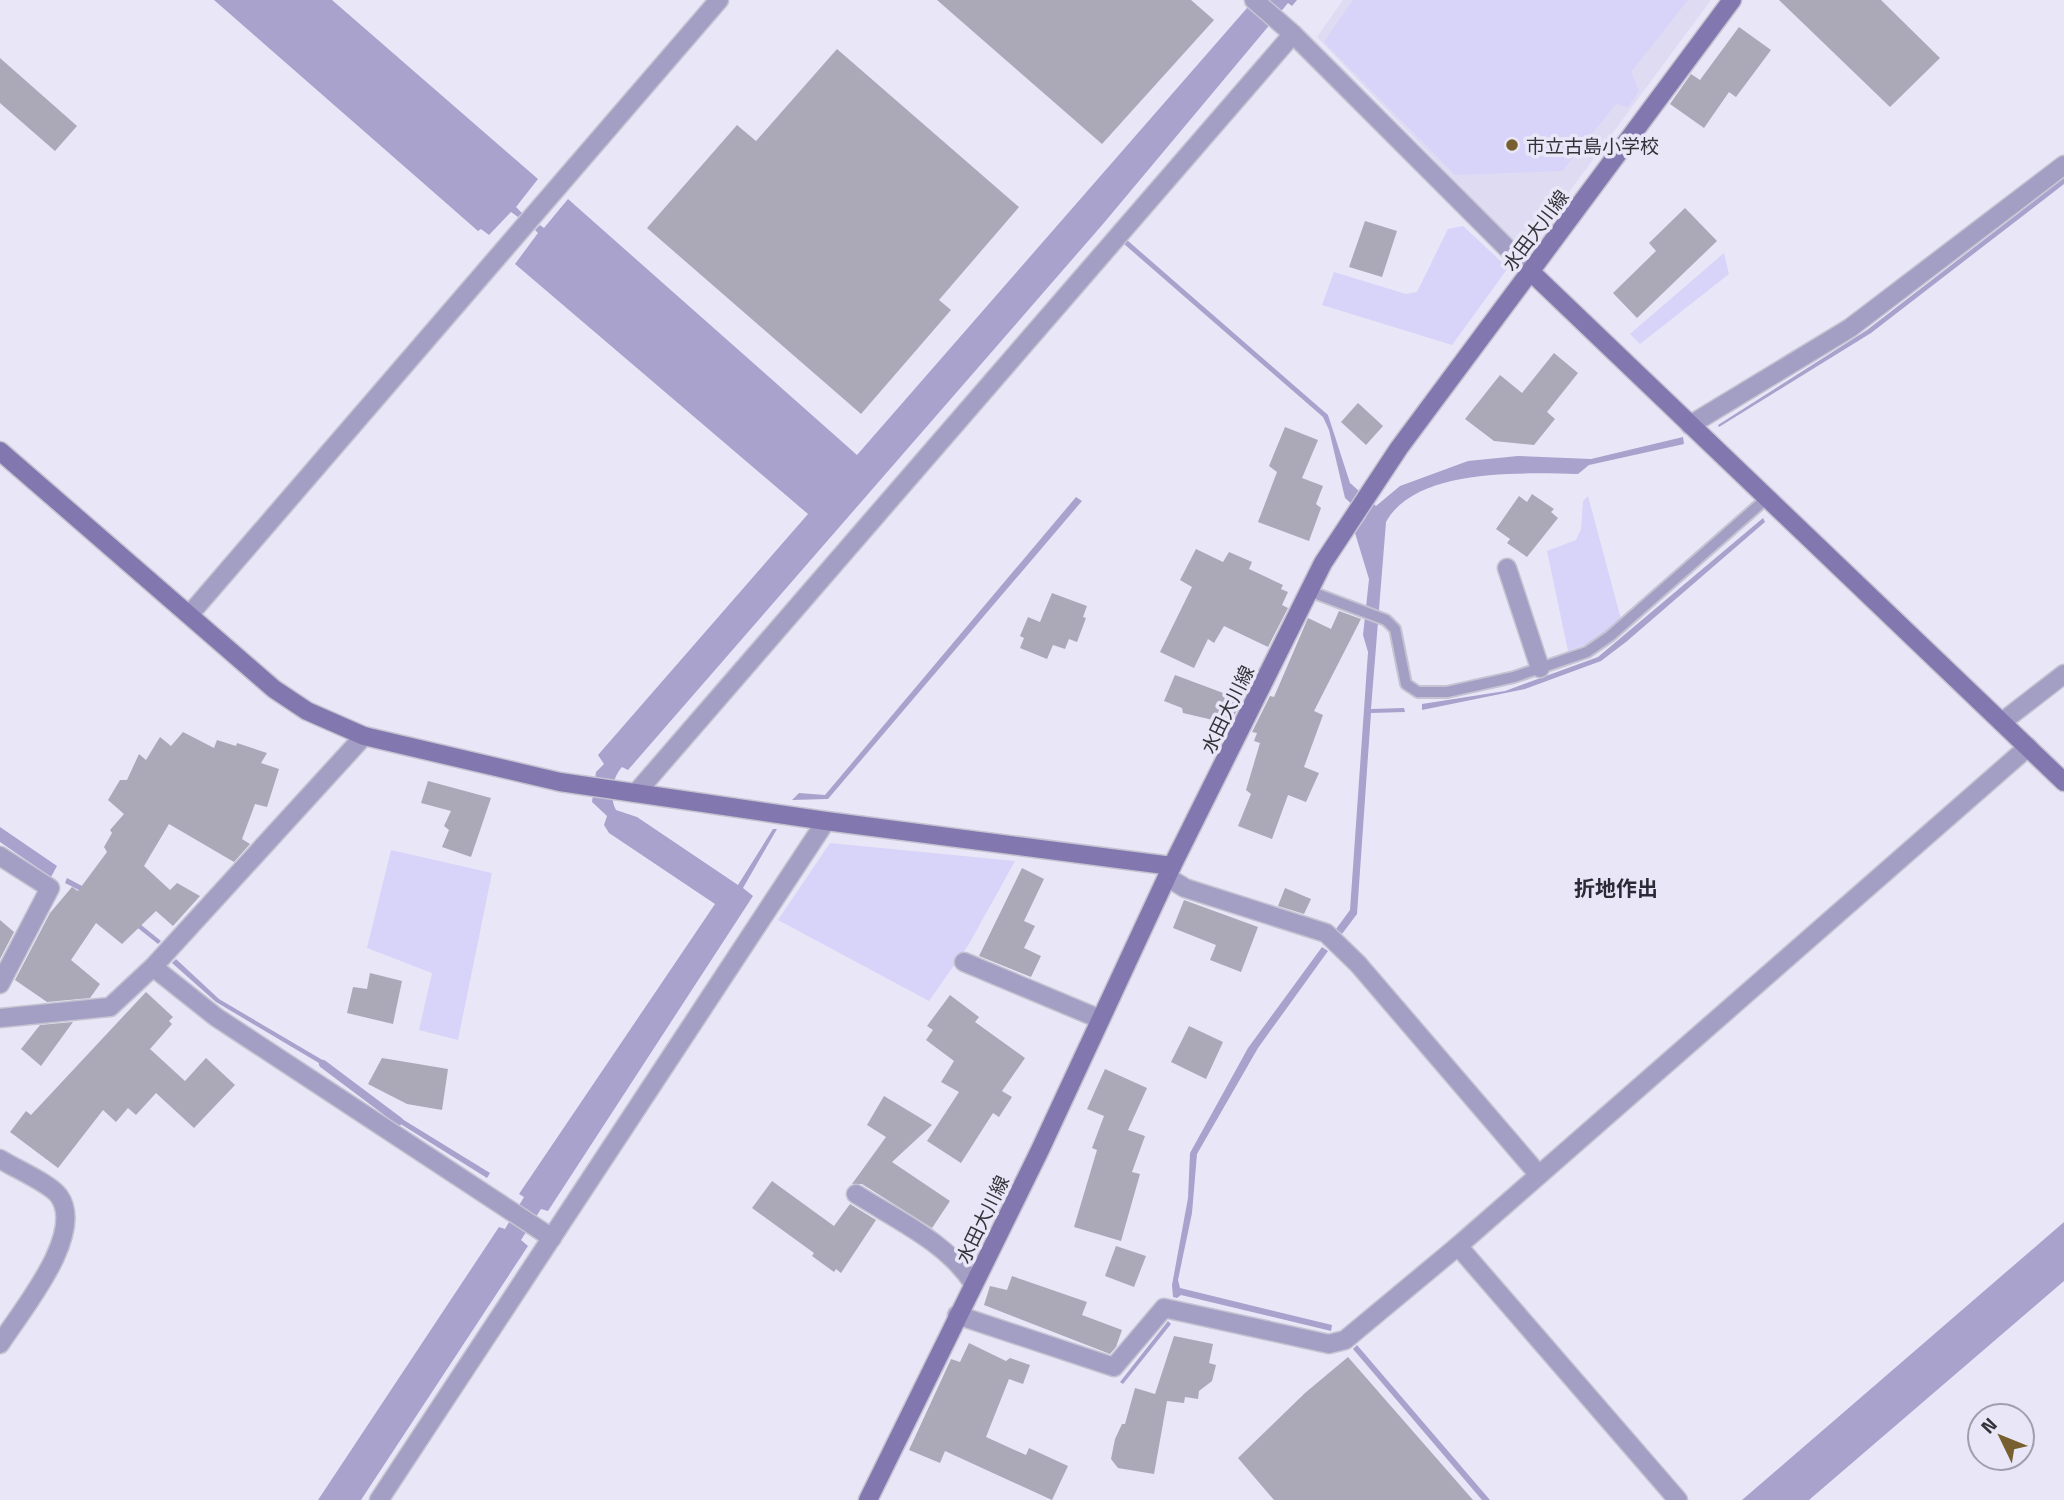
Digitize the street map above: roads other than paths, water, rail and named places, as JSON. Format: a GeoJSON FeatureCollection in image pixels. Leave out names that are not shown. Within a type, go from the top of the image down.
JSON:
{"type":"FeatureCollection","features":[{"type":"Feature","properties":{"kind":"street"},"geometry":{"type":"LineString","coordinates":[[190,614],[719,0]]}},
{"type":"Feature","properties":{"kind":"street"},"geometry":{"type":"LineString","coordinates":[[1254,0],[1289,30],[1531,272],[2064,782]]}},
{"type":"Feature","properties":{"kind":"street","name":"水田大川線"},"geometry":{"type":"LineString","coordinates":[[868,1500],[1170,871],[1323,563],[1399,448],[1732,0]]}},
{"type":"Feature","properties":{"kind":"street"},"geometry":{"type":"LineString","coordinates":[[631,791],[1289,30]]}},
{"type":"Feature","properties":{"kind":"street"},"geometry":{"type":"LineString","coordinates":[[1690,425],[1850,328],[2064,165]]}},
{"type":"Feature","properties":{"kind":"street"},"geometry":{"type":"LineString","coordinates":[[0,451],[274,689],[307,711],[364,736],[561,782],[1170,871],[1185,888],[1325,933],[1358,964],[1539,1175]]}},
{"type":"Feature","properties":{"kind":"street"},"geometry":{"type":"LineString","coordinates":[[1507,568],[1540,668]]}},
{"type":"Feature","properties":{"kind":"street"},"geometry":{"type":"LineString","coordinates":[[2002,722],[2064,674]]}},
{"type":"Feature","properties":{"kind":"street"},"geometry":{"type":"LineString","coordinates":[[0,1018],[110,1007],[153,967],[364,736]]}},
{"type":"Feature","properties":{"kind":"street"},"geometry":{"type":"LineString","coordinates":[[957,1315],[1114,1367],[1164,1308],[1329,1344],[1345,1340],[1458,1246],[2028,747]]}},
{"type":"Feature","properties":{"kind":"street"},"geometry":{"type":"LineString","coordinates":[[379,1500],[547,1235],[826,821]]}},
{"type":"Feature","properties":{"kind":"street"},"geometry":{"type":"LineString","coordinates":[[0,856],[50,888],[0,984]]}},
{"type":"Feature","properties":{"kind":"street"},"geometry":{"type":"LineString","coordinates":[[964,962],[1100,1019]]}},
{"type":"Feature","properties":{"kind":"street"},"geometry":{"type":"LineString","coordinates":[[153,967],[216,1017],[547,1235]]}},
{"type":"Feature","properties":{"kind":"street"},"geometry":{"type":"LineString","coordinates":[[0,1159],[58,1194],[68,1213],[62,1247],[0,1344]]}},
{"type":"Feature","properties":{"kind":"street"},"geometry":{"type":"LineString","coordinates":[[856,1194],[960,1262],[973,1283]]}},
{"type":"Feature","properties":{"kind":"street"},"geometry":{"type":"LineString","coordinates":[[1458,1246],[1678,1500]]}},
{"type":"Feature","properties":{"kind":"lane"},"geometry":{"type":"LineString","coordinates":[[1309,591],[1386,620],[1395,629],[1406,684],[1418,692],[1447,692],[1540,668],[1587,652],[1610,636],[1767,498]]}},
{"type":"Feature","properties":{"kind":"waterway"},"geometry":{"type":"LineString","coordinates":[[323,1064],[399,1121]]}},
{"type":"Feature","properties":{"kind":"place","name":"市立古島小学校"},"geometry":{"type":"Point","coordinates":[1512,145]}},
{"type":"Feature","properties":{"kind":"district","name":"折地作出"},"geometry":{"type":"Point","coordinates":[1616,888]}}]}
